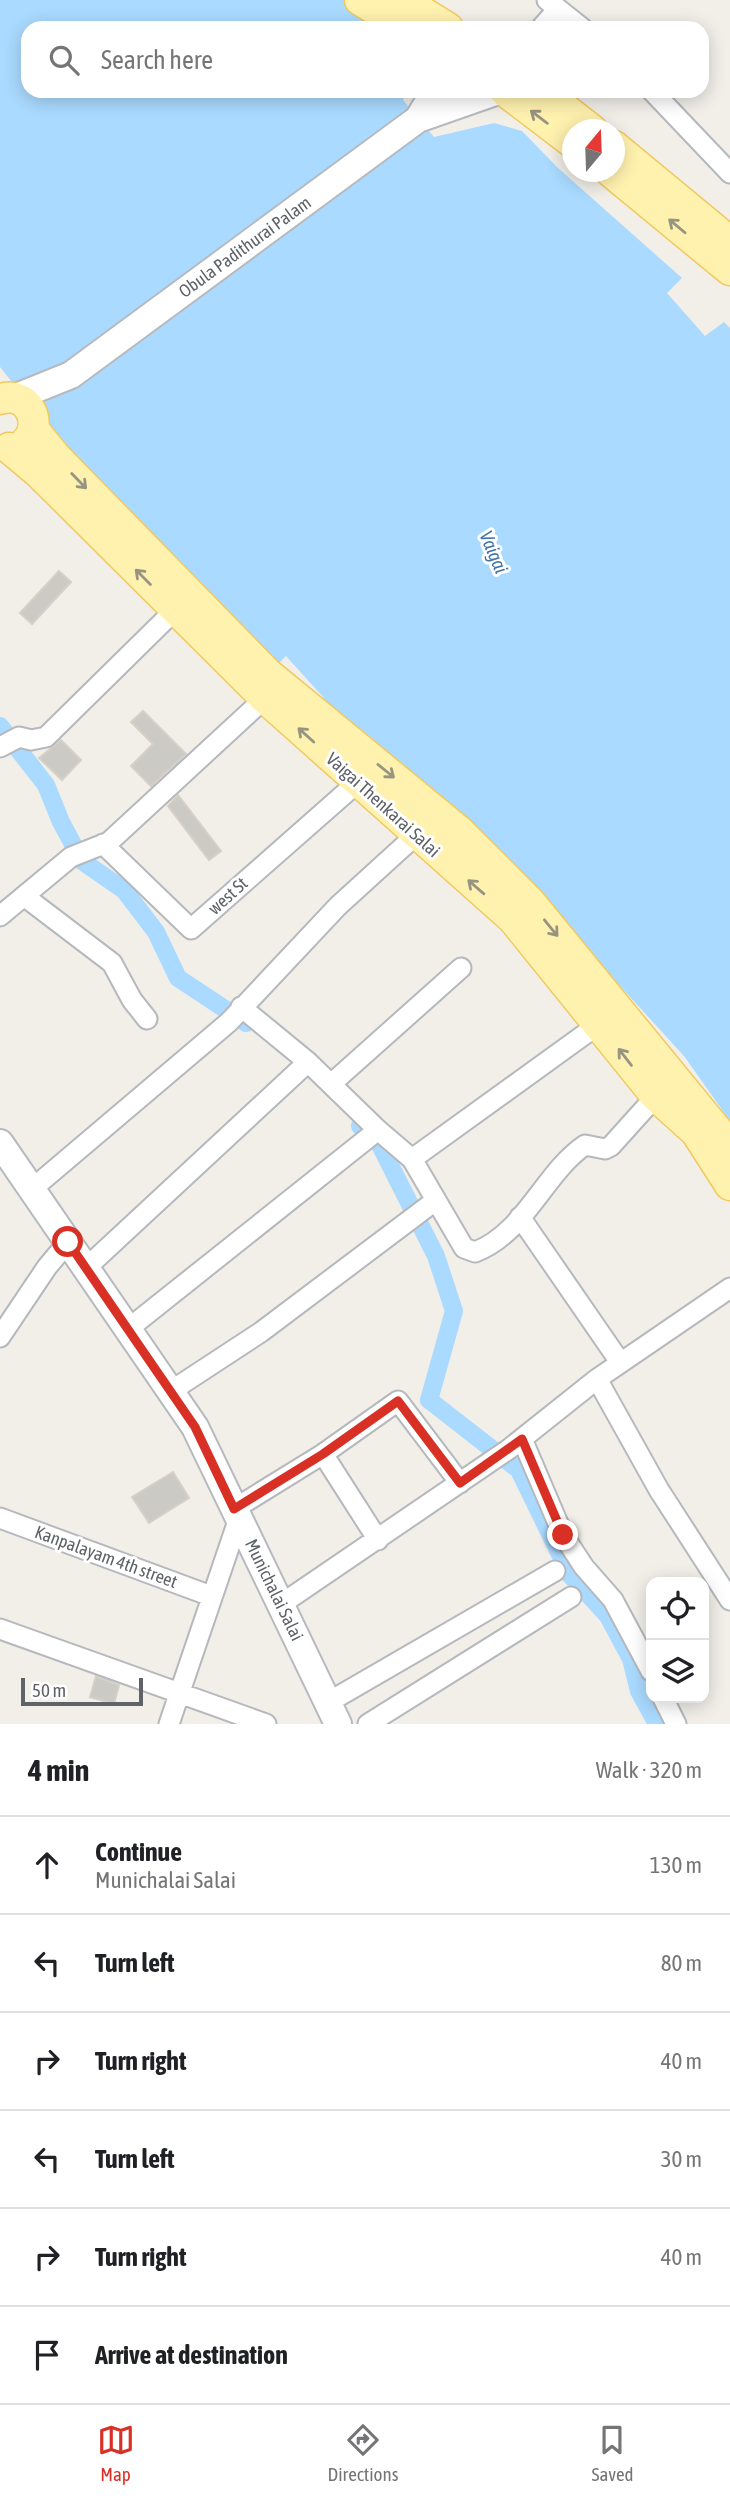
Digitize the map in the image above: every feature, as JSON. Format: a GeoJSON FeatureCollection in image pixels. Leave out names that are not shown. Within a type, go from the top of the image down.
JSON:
{"type":"FeatureCollection","features":[{"type":"Feature","properties":{"kind":"main road"},"geometry":{"type":"LineString","coordinates":[[360,0],[394,21]]}},
{"type":"Feature","properties":{"kind":"main road"},"geometry":{"type":"LineString","coordinates":[[403,0],[437,21]]}},
{"type":"Feature","properties":{"kind":"main road","name":"Obula Padithurai Palam"},"geometry":{"type":"LineString","coordinates":[[418,119],[431,98]]}},
{"type":"Feature","properties":{"kind":"main road","name":"Obula Padithurai Palam"},"geometry":{"type":"LineString","coordinates":[[34,426],[71,375],[418,119],[481,98]]}},
{"type":"Feature","properties":{"kind":"main road"},"geometry":{"type":"LineString","coordinates":[[514,98],[562,134]]}},
{"type":"Feature","properties":{"kind":"main road"},"geometry":{"type":"LineString","coordinates":[[551,98],[578,119]]}},
{"type":"Feature","properties":{"kind":"main road"},"geometry":{"type":"LineString","coordinates":[[625,155],[730,242]]}},
{"type":"Feature","properties":{"kind":"main road"},"geometry":{"type":"LineString","coordinates":[[623,182],[730,270]]}},
{"type":"Feature","properties":{"kind":"main road","name":"Obula Padithurai Palam"},"geometry":{"type":"LineString","coordinates":[[5,396],[71,375]]}},
{"type":"Feature","properties":{"kind":"main road","name":"Vaigai Thenkarai Salai"},"geometry":{"type":"LineString","coordinates":[[5,396],[29,406],[34,426],[55,456],[267,673],[459,831],[530,902],[730,1146]]}},
{"type":"Feature","properties":{"kind":"main road"},"geometry":{"type":"LineString","coordinates":[[5,447],[25,443],[34,426]]}},
{"type":"Feature","properties":{"kind":"main road","name":"Vaigai Thenkarai Salai"},"geometry":{"type":"LineString","coordinates":[[5,447],[39,473],[265,698],[513,919],[656,1096],[696,1132],[730,1185]]}},
{"type":"Feature","properties":{"kind":"main road","name":"Munichalai Salai"},"geometry":{"type":"LineString","coordinates":[[0,1143],[195,1427],[332,1713]]}},
{"type":"Feature","properties":{"kind":"street"},"geometry":{"type":"LineString","coordinates":[[544,21],[552,5],[573,21]]}},
{"type":"Feature","properties":{"kind":"street"},"geometry":{"type":"LineString","coordinates":[[659,98],[730,173]]}},
{"type":"Feature","properties":{"kind":"street"},"geometry":{"type":"LineString","coordinates":[[8,742],[46,737],[176,609]]}},
{"type":"Feature","properties":{"kind":"street"},"geometry":{"type":"LineString","coordinates":[[0,916],[87,851],[109,842],[265,698]]}},
{"type":"Feature","properties":{"kind":"street","name":"west St"},"geometry":{"type":"LineString","coordinates":[[87,851],[191,929],[358,782]]}},
{"type":"Feature","properties":{"kind":"street"},"geometry":{"type":"LineString","coordinates":[[32,1189],[235,1014],[338,906],[416,835]]}},
{"type":"Feature","properties":{"kind":"street"},"geometry":{"type":"LineString","coordinates":[[24,896],[112,963],[132,1000],[148,1019]]}},
{"type":"Feature","properties":{"kind":"street"},"geometry":{"type":"LineString","coordinates":[[331,1084],[461,968]]}},
{"type":"Feature","properties":{"kind":"street"},"geometry":{"type":"LineString","coordinates":[[235,1014],[302,1069],[331,1084],[371,1137],[412,1159],[424,1211],[464,1248],[475,1252],[488,1247],[520,1217],[558,1173],[567,1157],[584,1145],[605,1149],[611,1146],[656,1096]]}},
{"type":"Feature","properties":{"kind":"street"},"geometry":{"type":"LineString","coordinates":[[412,1159],[599,1024]]}},
{"type":"Feature","properties":{"kind":"street"},"geometry":{"type":"LineString","coordinates":[[86,1268],[302,1069]]}},
{"type":"Feature","properties":{"kind":"street"},"geometry":{"type":"LineString","coordinates":[[128,1329],[371,1137]]}},
{"type":"Feature","properties":{"kind":"street"},"geometry":{"type":"LineString","coordinates":[[171,1391],[261,1332],[424,1211]]}},
{"type":"Feature","properties":{"kind":"street"},"geometry":{"type":"LineString","coordinates":[[520,1217],[620,1362]]}},
{"type":"Feature","properties":{"kind":"street"},"geometry":{"type":"LineString","coordinates":[[2,1331],[68,1242]]}},
{"type":"Feature","properties":{"kind":"street"},"geometry":{"type":"LineString","coordinates":[[280,1605],[492,1462],[620,1362],[730,1288]]}},
{"type":"Feature","properties":{"kind":"street"},"geometry":{"type":"LineString","coordinates":[[597,1379],[659,1490],[730,1600]]}},
{"type":"Feature","properties":{"kind":"street"},"geometry":{"type":"LineString","coordinates":[[169,1724],[237,1513],[398,1401],[460,1483]]}},
{"type":"Feature","properties":{"kind":"street"},"geometry":{"type":"LineString","coordinates":[[516,1444],[563,1535],[584,1567],[613,1600],[646,1662]]}},
{"type":"Feature","properties":{"kind":"street"},"geometry":{"type":"LineString","coordinates":[[323,1454],[378,1540]]}},
{"type":"Feature","properties":{"kind":"street","name":"Kanpalayam 4th street"},"geometry":{"type":"LineString","coordinates":[[0,1518],[211,1596]]}},
{"type":"Feature","properties":{"kind":"street"},"geometry":{"type":"LineString","coordinates":[[332,1713],[555,1571]]}},
{"type":"Feature","properties":{"kind":"street"},"geometry":{"type":"LineString","coordinates":[[368,1724],[571,1597]]}},
{"type":"Feature","properties":{"kind":"street"},"geometry":{"type":"LineString","coordinates":[[0,1629],[266,1724]]}},
{"type":"Feature","properties":{"kind":"street"},"geometry":{"type":"LineString","coordinates":[[666,1703],[676,1724]]}},
{"type":"Feature","properties":{"kind":"water","name":"Vaigai"},"geometry":{"type":"Polygon","coordinates":[[[0,0],[349,0],[380,21],[21,21],[21,98],[404,98],[434,137],[494,123],[522,131],[562,172],[562,182],[574,182],[682,278],[667,293],[705,336],[724,322],[730,328],[730,1121],[684,1056],[472,824],[317,705],[324,698],[286,656],[276,666],[61,443],[0,367],[0,0]]]}},
{"type":"Feature","properties":{"kind":"building"},"geometry":{"type":"Polygon","coordinates":[[[59,571],[71,582],[32,624],[20,613],[59,571]]]}},
{"type":"Feature","properties":{"kind":"building"},"geometry":{"type":"Polygon","coordinates":[[[143,711],[186,754],[151,786],[131,766],[153,744],[131,722],[143,711]]]}},
{"type":"Feature","properties":{"kind":"building"},"geometry":{"type":"Polygon","coordinates":[[[61,740],[81,760],[62,780],[39,758],[61,740]]]}},
{"type":"Feature","properties":{"kind":"building"},"geometry":{"type":"Polygon","coordinates":[[[178,795],[221,851],[209,860],[168,806],[178,795]]]}},
{"type":"Feature","properties":{"kind":"building"},"geometry":{"type":"Polygon","coordinates":[[[173,1472],[189,1498],[149,1523],[132,1497],[173,1472]]]}},
{"type":"Feature","properties":{"kind":"building"},"geometry":{"type":"Polygon","coordinates":[[[96,1676],[119,1685],[114,1704],[90,1697],[96,1676]]]}},
{"type":"Feature","properties":{"kind":"waterway"},"geometry":{"type":"LineString","coordinates":[[0,726],[46,785],[61,822],[82,861],[124,890],[156,932],[178,978],[246,1023]]}},
{"type":"Feature","properties":{"kind":"waterway"},"geometry":{"type":"LineString","coordinates":[[360,1126],[380,1145],[436,1256],[454,1311],[429,1400],[519,1470],[570,1575],[608,1616],[631,1659],[639,1691],[657,1724]]}},
{"type":"Feature","properties":{"kind":"route"},"geometry":{"type":"LineString","coordinates":[[68,1242],[195,1427],[234,1509],[323,1454],[398,1401],[460,1483],[522,1439],[563,1535]]}}]}
